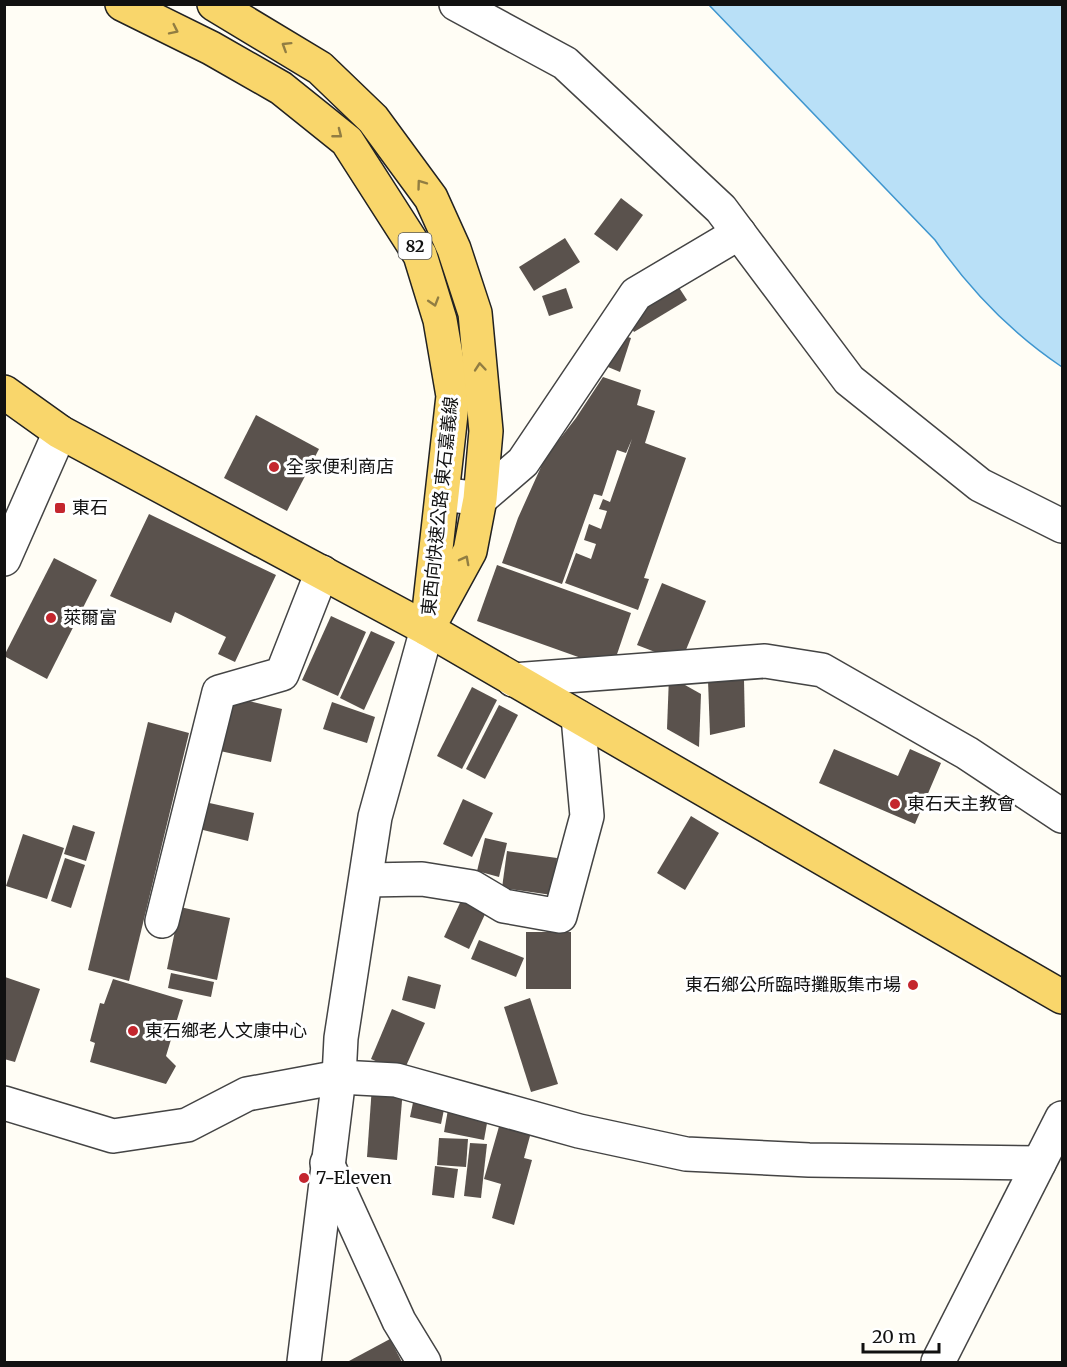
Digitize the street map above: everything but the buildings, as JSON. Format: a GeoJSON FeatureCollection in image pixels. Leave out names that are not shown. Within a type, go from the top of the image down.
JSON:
{"type":"FeatureCollection","features":[{"type":"Feature","properties":{"kind":"main road","name":"東西向快速公路 東石嘉義線"},"geometry":{"type":"LineString","coordinates":[[122,4],[211,48],[280,88],[347,141],[384,195],[420,255],[440,320],[453,396],[427,629]]}},
{"type":"Feature","properties":{"kind":"main road","name":"東西向快速公路 東石嘉義線"},"geometry":{"type":"LineString","coordinates":[[214,4],[320,68],[373,119],[431,198],[454,249],[475,313],[486,431],[480,499],[470,551],[427,629]]}},
{"type":"Feature","properties":{"kind":"main road"},"geometry":{"type":"LineString","coordinates":[[4,392],[60,432],[427,629],[1062,997]]}},
{"type":"Feature","properties":{"kind":"street"},"geometry":{"type":"LineString","coordinates":[[456,4],[565,63],[721,209],[849,380],[980,485],[1062,526]]}},
{"type":"Feature","properties":{"kind":"street"},"geometry":{"type":"LineString","coordinates":[[443,494],[480,499],[523,462],[636,294],[739,233]]}},
{"type":"Feature","properties":{"kind":"street"},"geometry":{"type":"LineString","coordinates":[[4,559],[60,432]]}},
{"type":"Feature","properties":{"kind":"street"},"geometry":{"type":"LineString","coordinates":[[162,921],[219,692],[282,674],[322,572]]}},
{"type":"Feature","properties":{"kind":"street"},"geometry":{"type":"LineString","coordinates":[[304,1362],[339,1077],[341,1038],[375,817],[427,629]]}},
{"type":"Feature","properties":{"kind":"street"},"geometry":{"type":"LineString","coordinates":[[513,680],[765,661],[822,670],[967,753],[1062,816]]}},
{"type":"Feature","properties":{"kind":"street"},"geometry":{"type":"LineString","coordinates":[[367,880],[422,879],[472,887],[504,906],[560,916],[587,816],[578,717]]}},
{"type":"Feature","properties":{"kind":"street"},"geometry":{"type":"LineString","coordinates":[[4,1103],[113,1136],[187,1125],[247,1094],[339,1077],[396,1080],[579,1131],[686,1154],[809,1160],[1039,1163]]}},
{"type":"Feature","properties":{"kind":"street"},"geometry":{"type":"LineString","coordinates":[[938,1362],[1062,1118]]}},
{"type":"Feature","properties":{"kind":"street"},"geometry":{"type":"LineString","coordinates":[[327,1163],[399,1321],[424,1362]]}},
{"type":"Feature","properties":{"kind":"water"},"geometry":{"type":"Polygon","coordinates":[[[709,5],[1062,5],[1062,367],[1043,354],[992,310],[935,240],[709,5]]]}},
{"type":"Feature","properties":{"kind":"place","name":"全家便利商店"},"geometry":{"type":"Point","coordinates":[274,467]}},
{"type":"Feature","properties":{"kind":"place","name":"東石"},"geometry":{"type":"Point","coordinates":[60,508]}},
{"type":"Feature","properties":{"kind":"place","name":"萊爾富"},"geometry":{"type":"Point","coordinates":[51,618]}},
{"type":"Feature","properties":{"kind":"place","name":"東石天主教會"},"geometry":{"type":"Point","coordinates":[895,804]}},
{"type":"Feature","properties":{"kind":"place","name":"東石鄉公所臨時攤販集市場"},"geometry":{"type":"Point","coordinates":[913,985]}},
{"type":"Feature","properties":{"kind":"place","name":"東石鄉老人文康中心"},"geometry":{"type":"Point","coordinates":[133,1031]}},
{"type":"Feature","properties":{"kind":"place","name":"7-Eleven"},"geometry":{"type":"Point","coordinates":[304,1178]}}]}
